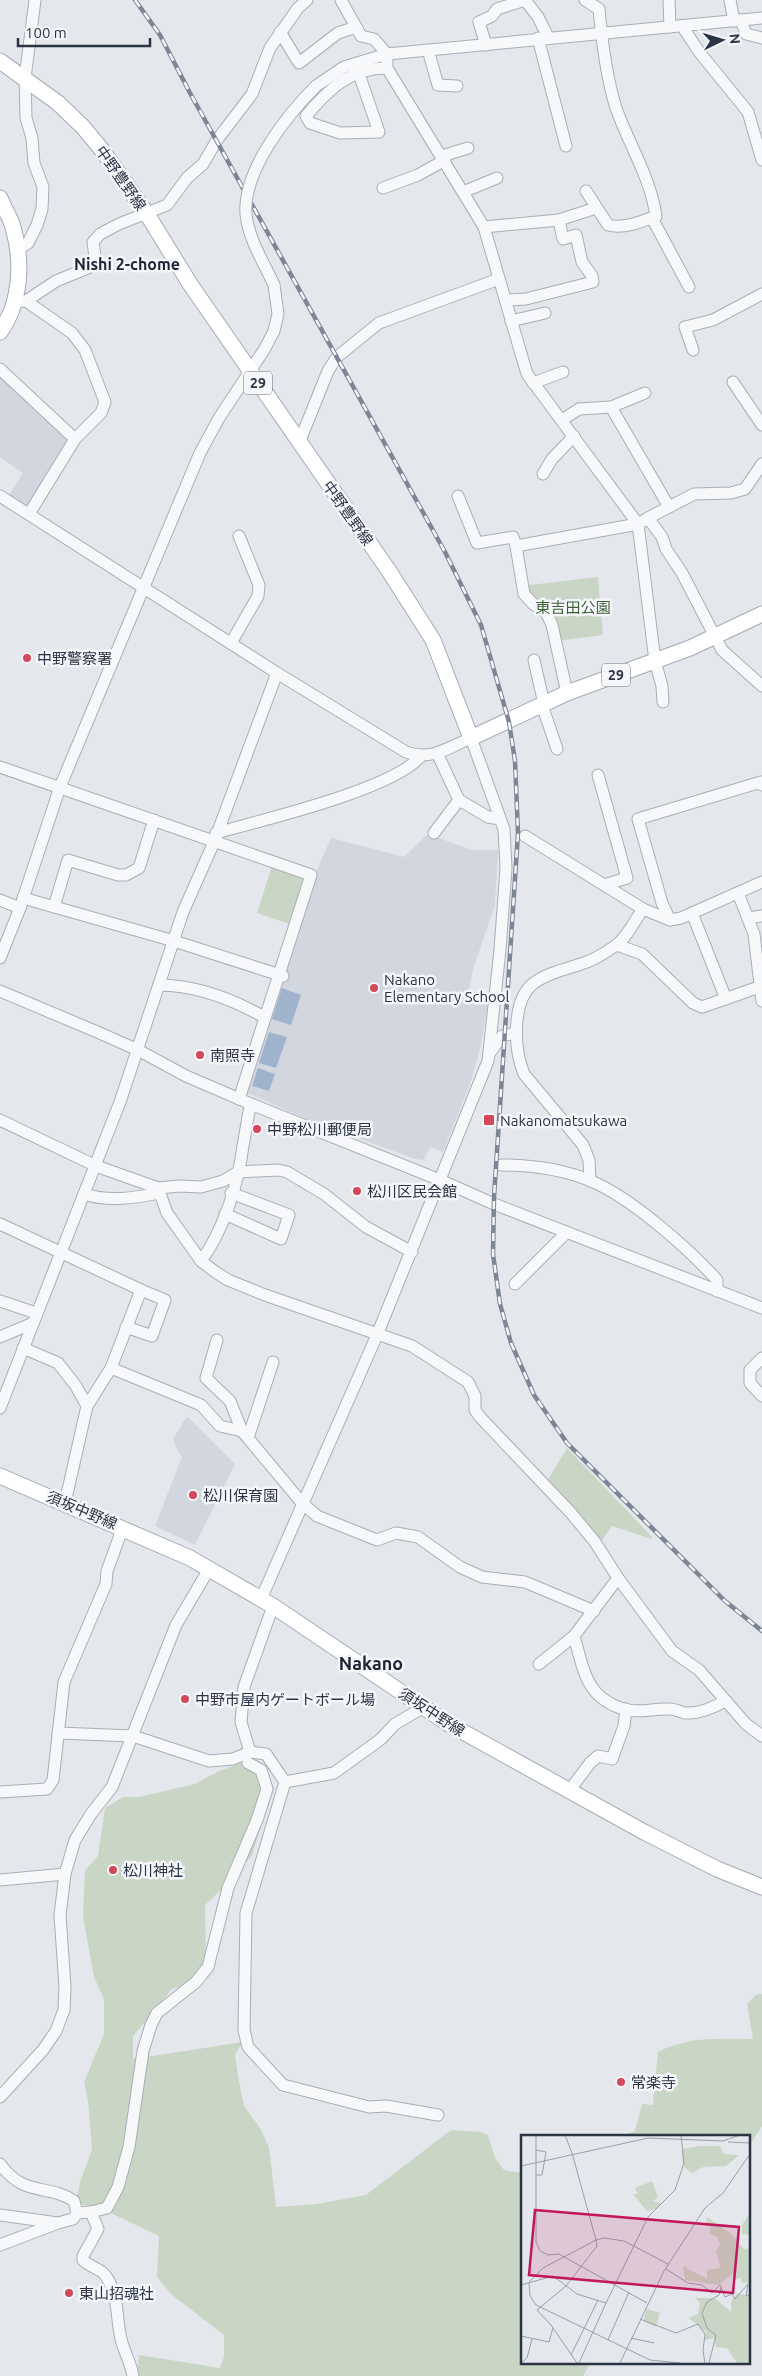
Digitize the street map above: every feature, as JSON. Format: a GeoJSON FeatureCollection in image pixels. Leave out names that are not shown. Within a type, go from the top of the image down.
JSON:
{"type":"FeatureCollection","features":[{"type":"Feature","properties":{"kind":"main road","name":"中野豊野線"},"geometry":{"type":"LineString","coordinates":[[0,61],[58,103],[83,127],[102,150],[147,214],[190,284],[389,571],[433,640],[472,738]]}},
{"type":"Feature","properties":{"kind":"main road"},"geometry":{"type":"LineString","coordinates":[[0,198],[12,227],[17,250],[20,302],[0,332]]}},
{"type":"Feature","properties":{"kind":"main road","name":"29"},"geometry":{"type":"LineString","coordinates":[[472,738],[567,693],[654,661],[762,614]]}},
{"type":"Feature","properties":{"kind":"main road","name":"須坂中野線"},"geometry":{"type":"LineString","coordinates":[[0,1476],[123,1527],[209,1569],[267,1602],[447,1723],[652,1836],[717,1869],[762,1887]]}},
{"type":"Feature","properties":{"kind":"street"},"geometry":{"type":"LineString","coordinates":[[17,250],[28,243],[42,209],[43,188],[34,163],[32,138],[26,118],[25,78],[35,0]]}},
{"type":"Feature","properties":{"kind":"street"},"geometry":{"type":"LineString","coordinates":[[29,514],[75,439],[101,413],[105,402],[94,368],[85,350],[72,333],[20,302],[56,281],[88,268],[95,257],[93,242],[100,234],[119,224],[168,205],[187,178],[203,164],[217,140],[252,94],[270,48],[280,32],[307,0]]}},
{"type":"Feature","properties":{"kind":"street"},"geometry":{"type":"LineString","coordinates":[[341,0],[361,36],[374,39],[387,54],[386,68],[484,227],[521,358],[533,383],[638,524],[654,661],[662,686],[663,702]]}},
{"type":"Feature","properties":{"kind":"street"},"geometry":{"type":"LineString","coordinates":[[486,45],[479,22],[492,16],[497,9],[525,0],[538,17],[566,146]]}},
{"type":"Feature","properties":{"kind":"street"},"geometry":{"type":"LineString","coordinates":[[585,0],[599,9],[601,32],[617,110],[653,194],[656,216],[640,222],[616,227],[608,224],[586,191]]}},
{"type":"Feature","properties":{"kind":"street"},"geometry":{"type":"LineString","coordinates":[[669,0],[670,27]]}},
{"type":"Feature","properties":{"kind":"street"},"geometry":{"type":"LineString","coordinates":[[730,0],[746,34],[762,38]]}},
{"type":"Feature","properties":{"kind":"street"},"geometry":{"type":"LineString","coordinates":[[0,958],[21,903],[60,787],[200,453],[219,418],[274,331],[278,314],[274,285],[249,231],[246,214],[247,196],[269,144],[295,107],[316,86],[344,67],[387,54],[762,18]]}},
{"type":"Feature","properties":{"kind":"street"},"geometry":{"type":"LineString","coordinates":[[682,26],[700,53],[748,112],[762,160]]}},
{"type":"Feature","properties":{"kind":"street"},"geometry":{"type":"LineString","coordinates":[[280,32],[299,62],[338,33],[356,27]]}},
{"type":"Feature","properties":{"kind":"street"},"geometry":{"type":"LineString","coordinates":[[428,50],[438,85],[457,86]]}},
{"type":"Feature","properties":{"kind":"street"},"geometry":{"type":"LineString","coordinates":[[359,74],[379,132],[340,134],[310,123],[306,116],[326,91],[343,79],[370,68],[386,68]]}},
{"type":"Feature","properties":{"kind":"street"},"geometry":{"type":"LineString","coordinates":[[383,188],[418,175],[443,158],[468,148]]}},
{"type":"Feature","properties":{"kind":"street"},"geometry":{"type":"LineString","coordinates":[[463,192],[497,178]]}},
{"type":"Feature","properties":{"kind":"street"},"geometry":{"type":"LineString","coordinates":[[484,227],[559,220],[596,208]]}},
{"type":"Feature","properties":{"kind":"street"},"geometry":{"type":"LineString","coordinates":[[652,218],[689,287]]}},
{"type":"Feature","properties":{"kind":"street"},"geometry":{"type":"LineString","coordinates":[[506,300],[526,299],[593,282],[592,276],[582,262],[576,235],[563,239],[559,220]]}},
{"type":"Feature","properties":{"kind":"street"},"geometry":{"type":"LineString","coordinates":[[299,443],[328,371],[337,356],[379,323],[499,279]]}},
{"type":"Feature","properties":{"kind":"street"},"geometry":{"type":"LineString","coordinates":[[693,350],[685,327],[713,320],[762,294]]}},
{"type":"Feature","properties":{"kind":"street"},"geometry":{"type":"LineString","coordinates":[[511,321],[545,313]]}},
{"type":"Feature","properties":{"kind":"street"},"geometry":{"type":"LineString","coordinates":[[0,369],[75,439]]}},
{"type":"Feature","properties":{"kind":"street"},"geometry":{"type":"LineString","coordinates":[[533,383],[563,372]]}},
{"type":"Feature","properties":{"kind":"street"},"geometry":{"type":"LineString","coordinates":[[733,382],[762,426]]}},
{"type":"Feature","properties":{"kind":"street"},"geometry":{"type":"LineString","coordinates":[[562,420],[579,408],[611,407],[645,393]]}},
{"type":"Feature","properties":{"kind":"street"},"geometry":{"type":"LineString","coordinates":[[611,407],[669,507]]}},
{"type":"Feature","properties":{"kind":"street"},"geometry":{"type":"LineString","coordinates":[[543,474],[552,459],[574,436]]}},
{"type":"Feature","properties":{"kind":"street"},"geometry":{"type":"LineString","coordinates":[[516,546],[638,524],[694,494],[731,493],[745,489],[762,464]]}},
{"type":"Feature","properties":{"kind":"street"},"geometry":{"type":"LineString","coordinates":[[0,496],[277,673],[406,752],[420,757],[437,753],[472,738],[504,829],[506,868],[489,1054],[472,1104],[412,1252],[302,1503],[267,1602],[244,1687],[241,1722],[249,1758],[261,1770],[267,1788],[226,1895],[212,1960],[203,1975],[156,2013],[143,2051],[128,2147],[118,2187],[107,2208],[77,2213]]}},
{"type":"Feature","properties":{"kind":"street"},"geometry":{"type":"LineString","coordinates":[[458,496],[477,543],[513,538],[524,594],[533,604],[546,612],[552,625],[567,693]]}},
{"type":"Feature","properties":{"kind":"street"},"geometry":{"type":"LineString","coordinates":[[648,518],[682,573],[722,650],[762,685]]}},
{"type":"Feature","properties":{"kind":"street"},"geometry":{"type":"LineString","coordinates":[[231,643],[258,596],[259,585],[238,536]]}},
{"type":"Feature","properties":{"kind":"street"},"geometry":{"type":"LineString","coordinates":[[534,660],[543,705],[557,749]]}},
{"type":"Feature","properties":{"kind":"street"},"geometry":{"type":"LineString","coordinates":[[0,1408],[34,1318],[96,1166],[138,1050],[184,912],[215,837],[277,673]]}},
{"type":"Feature","properties":{"kind":"street"},"geometry":{"type":"LineString","coordinates":[[437,753],[458,800],[488,817],[500,819]]}},
{"type":"Feature","properties":{"kind":"street"},"geometry":{"type":"LineString","coordinates":[[215,837],[351,793],[412,766],[420,757]]}},
{"type":"Feature","properties":{"kind":"street"},"geometry":{"type":"LineString","coordinates":[[0,767],[154,820],[215,837],[311,875],[239,1099]]}},
{"type":"Feature","properties":{"kind":"street"},"geometry":{"type":"LineString","coordinates":[[598,775],[627,878],[604,885]]}},
{"type":"Feature","properties":{"kind":"street"},"geometry":{"type":"LineString","coordinates":[[670,920],[662,903],[638,819],[761,782],[762,785]]}},
{"type":"Feature","properties":{"kind":"street"},"geometry":{"type":"LineString","coordinates":[[434,832],[458,800]]}},
{"type":"Feature","properties":{"kind":"street"},"geometry":{"type":"LineString","coordinates":[[54,907],[68,860],[118,875],[126,875],[139,868],[154,820]]}},
{"type":"Feature","properties":{"kind":"street"},"geometry":{"type":"LineString","coordinates":[[525,836],[643,910],[670,920],[692,913],[762,882]]}},
{"type":"Feature","properties":{"kind":"street"},"geometry":{"type":"LineString","coordinates":[[738,893],[754,934],[760,965],[759,987],[762,1001]]}},
{"type":"Feature","properties":{"kind":"street"},"geometry":{"type":"LineString","coordinates":[[0,900],[54,907],[174,941],[280,975]]}},
{"type":"Feature","properties":{"kind":"street"},"geometry":{"type":"LineString","coordinates":[[590,1180],[589,1160],[583,1145],[524,1074],[518,1059],[515,1033],[520,1008],[534,983],[568,967],[582,964],[618,945],[643,910]]}},
{"type":"Feature","properties":{"kind":"street"},"geometry":{"type":"LineString","coordinates":[[692,913],[726,998]]}},
{"type":"Feature","properties":{"kind":"street"},"geometry":{"type":"LineString","coordinates":[[748,918],[762,916]]}},
{"type":"Feature","properties":{"kind":"street"},"geometry":{"type":"LineString","coordinates":[[618,945],[642,954],[693,1004],[702,1007],[759,987]]}},
{"type":"Feature","properties":{"kind":"street"},"geometry":{"type":"LineString","coordinates":[[159,985],[196,989],[242,1004],[264,1017]]}},
{"type":"Feature","properties":{"kind":"street"},"geometry":{"type":"LineString","coordinates":[[0,992],[138,1050],[186,1076],[251,1104],[567,1232],[762,1308]]}},
{"type":"Feature","properties":{"kind":"street"},"geometry":{"type":"LineString","coordinates":[[489,1054],[494,1050],[502,1036],[515,1033]]}},
{"type":"Feature","properties":{"kind":"street"},"geometry":{"type":"LineString","coordinates":[[201,1261],[213,1245],[225,1214],[238,1172],[244,1131],[251,1104]]}},
{"type":"Feature","properties":{"kind":"street"},"geometry":{"type":"LineString","coordinates":[[0,1120],[96,1166],[158,1190],[167,1213],[201,1261],[228,1280],[412,1346],[468,1382],[476,1396],[475,1410],[480,1417],[571,1513],[595,1542],[618,1578],[672,1651],[699,1670],[715,1686],[725,1701],[746,1724],[762,1736]]}},
{"type":"Feature","properties":{"kind":"street"},"geometry":{"type":"LineString","coordinates":[[501,1165],[544,1167],[590,1180],[609,1190],[675,1239],[717,1280],[718,1291]]}},
{"type":"Feature","properties":{"kind":"street"},"geometry":{"type":"LineString","coordinates":[[84,1194],[96,1198],[138,1198],[158,1190],[211,1185],[238,1172],[278,1170],[287,1172],[324,1194],[366,1227],[412,1252]]}},
{"type":"Feature","properties":{"kind":"street"},"geometry":{"type":"LineString","coordinates":[[225,1214],[281,1239],[289,1215],[231,1193]]}},
{"type":"Feature","properties":{"kind":"street"},"geometry":{"type":"LineString","coordinates":[[0,1224],[60,1254],[165,1300],[152,1336],[126,1327]]}},
{"type":"Feature","properties":{"kind":"street"},"geometry":{"type":"LineString","coordinates":[[516,1284],[567,1232]]}},
{"type":"Feature","properties":{"kind":"street"},"geometry":{"type":"LineString","coordinates":[[65,1502],[87,1406],[111,1368],[141,1290]]}},
{"type":"Feature","properties":{"kind":"street"},"geometry":{"type":"LineString","coordinates":[[0,1301],[34,1318]]}},
{"type":"Feature","properties":{"kind":"street"},"geometry":{"type":"LineString","coordinates":[[0,1338],[34,1318]]}},
{"type":"Feature","properties":{"kind":"street"},"geometry":{"type":"LineString","coordinates":[[217,1340],[206,1378],[230,1401],[245,1435],[302,1503],[317,1516],[377,1540],[396,1533],[418,1537],[460,1567],[482,1577],[525,1582],[594,1611]]}},
{"type":"Feature","properties":{"kind":"street"},"geometry":{"type":"LineString","coordinates":[[23,1348],[58,1362],[76,1386],[87,1406]]}},
{"type":"Feature","properties":{"kind":"street"},"geometry":{"type":"LineString","coordinates":[[762,1358],[750,1370],[750,1383],[762,1396]]}},
{"type":"Feature","properties":{"kind":"street"},"geometry":{"type":"LineString","coordinates":[[245,1435],[273,1362]]}},
{"type":"Feature","properties":{"kind":"street"},"geometry":{"type":"LineString","coordinates":[[111,1368],[201,1404],[220,1426],[245,1435]]}},
{"type":"Feature","properties":{"kind":"street"},"geometry":{"type":"LineString","coordinates":[[0,1792],[47,1789],[53,1780],[64,1682],[106,1584],[107,1571],[123,1527]]}},
{"type":"Feature","properties":{"kind":"street"},"geometry":{"type":"LineString","coordinates":[[0,2098],[43,2050],[56,2031],[64,2010],[65,1986],[60,1915],[65,1874],[75,1840],[91,1814],[112,1787],[176,1625],[209,1569]]}},
{"type":"Feature","properties":{"kind":"street"},"geometry":{"type":"LineString","coordinates":[[539,1664],[574,1636],[618,1578]]}},
{"type":"Feature","properties":{"kind":"street"},"geometry":{"type":"LineString","coordinates":[[574,1636],[588,1684],[601,1698],[626,1709],[648,1711],[673,1709],[683,1713],[696,1713],[725,1701]]}},
{"type":"Feature","properties":{"kind":"street"},"geometry":{"type":"LineString","coordinates":[[285,1782],[334,1773],[381,1739],[395,1724],[424,1707]]}},
{"type":"Feature","properties":{"kind":"street"},"geometry":{"type":"LineString","coordinates":[[569,1791],[590,1763],[598,1756],[612,1760],[624,1726],[626,1709]]}},
{"type":"Feature","properties":{"kind":"street"},"geometry":{"type":"LineString","coordinates":[[58,1733],[133,1736],[209,1761],[249,1758],[266,1754],[285,1782]]}},
{"type":"Feature","properties":{"kind":"street"},"geometry":{"type":"LineString","coordinates":[[285,1782],[246,1913],[244,2030],[248,2047],[283,2085],[369,2107],[386,2106],[438,2115]]}},
{"type":"Feature","properties":{"kind":"street"},"geometry":{"type":"LineString","coordinates":[[0,1880],[65,1874]]}},
{"type":"Feature","properties":{"kind":"street"},"geometry":{"type":"LineString","coordinates":[[0,2164],[6,2173],[29,2189],[66,2195],[74,2201],[77,2213],[73,2219],[0,2245]]}},
{"type":"Feature","properties":{"kind":"street"},"geometry":{"type":"LineString","coordinates":[[91,2212],[98,2229],[83,2256],[83,2260],[88,2266],[104,2274],[114,2294],[121,2341],[128,2354],[133,2376]]}},
{"type":"Feature","properties":{"kind":"street"},"geometry":{"type":"LineString","coordinates":[[0,2215],[58,2223]]}},
{"type":"Feature","properties":{"kind":"shaded area"},"geometry":{"type":"Polygon","coordinates":[[[0,369],[75,439],[29,514],[6,500],[23,473],[0,457],[0,369]]]}},
{"type":"Feature","properties":{"kind":"shaded area","name":"Nakano Elementary School"},"geometry":{"type":"Polygon","coordinates":[[[428,834],[472,850],[498,850],[495,905],[473,969],[467,999],[488,1004],[480,1049],[470,1084],[443,1152],[430,1147],[424,1160],[415,1159],[309,1120],[245,1092],[314,877],[331,838],[404,857],[428,834]]]}},
{"type":"Feature","properties":{"kind":"shaded area","name":"松川保育園"},"geometry":{"type":"Polygon","coordinates":[[[187,1416],[235,1464],[195,1545],[155,1526],[182,1457],[173,1439],[187,1416]]]}},
{"type":"Feature","properties":{"kind":"green space","name":"東吉田公園"},"geometry":{"type":"Polygon","coordinates":[[[598,577],[603,635],[556,641],[552,625],[522,586],[598,577]]]}},
{"type":"Feature","properties":{"kind":"green space"},"geometry":{"type":"Polygon","coordinates":[[[272,866],[305,877],[290,924],[257,913],[272,866]]]}},
{"type":"Feature","properties":{"kind":"green space"},"geometry":{"type":"Polygon","coordinates":[[[567,1448],[652,1537],[651,1539],[612,1526],[601,1542],[546,1483],[567,1448]]]}},
{"type":"Feature","properties":{"kind":"green space"},"geometry":{"type":"Polygon","coordinates":[[[249,1760],[264,1766],[274,1788],[252,1855],[233,1878],[205,1905],[206,1959],[198,1981],[172,1989],[133,2036],[133,2059],[243,2042],[235,2054],[244,2106],[260,2128],[269,2147],[276,2207],[317,2204],[366,2195],[451,2130],[480,2132],[488,2135],[495,2158],[504,2170],[521,2173],[521,2364],[590,2364],[583,2376],[137,2376],[139,2355],[220,2368],[224,2357],[224,2335],[171,2294],[157,2277],[159,2236],[96,2206],[81,2205],[77,2197],[80,2182],[92,2150],[88,2101],[84,2082],[104,2034],[104,1999],[94,1977],[83,1917],[85,1870],[98,1856],[105,1808],[123,1797],[139,1797],[195,1784],[217,1772],[249,1760]]]}},
{"type":"Feature","properties":{"kind":"green space"},"geometry":{"type":"Polygon","coordinates":[[[757,1994],[762,1994],[762,2126],[750,2145],[750,2135],[625,2135],[635,2131],[642,2104],[653,2105],[658,2052],[681,2043],[693,2041],[753,2039],[747,2004],[757,1994]]]}},
{"type":"Feature","properties":{"kind":"water"},"geometry":{"type":"Polygon","coordinates":[[[282,988],[301,995],[291,1025],[272,1019],[282,988]]]}},
{"type":"Feature","properties":{"kind":"water"},"geometry":{"type":"Polygon","coordinates":[[[269,1032],[287,1037],[276,1068],[259,1063],[269,1032]]]}},
{"type":"Feature","properties":{"kind":"water"},"geometry":{"type":"Polygon","coordinates":[[[258,1068],[275,1074],[269,1091],[252,1086],[258,1068]]]}},
{"type":"Feature","properties":{"kind":"railway"},"geometry":{"type":"LineString","coordinates":[[135,0],[160,35],[190,93],[445,552],[481,625],[509,722],[515,761],[518,833],[494,1197],[493,1254],[500,1304],[511,1343],[534,1395],[567,1443],[725,1601],[762,1631]]}},
{"type":"Feature","properties":{"kind":"place","name":"中野警察署"},"geometry":{"type":"Point","coordinates":[27,658]}},
{"type":"Feature","properties":{"kind":"place","name":"Nakano Elementary School"},"geometry":{"type":"Point","coordinates":[374,988]}},
{"type":"Feature","properties":{"kind":"place","name":"南照寺"},"geometry":{"type":"Point","coordinates":[200,1055]}},
{"type":"Feature","properties":{"kind":"place","name":"Nakanomatsukawa"},"geometry":{"type":"Point","coordinates":[489,1120]}},
{"type":"Feature","properties":{"kind":"place","name":"中野松川郵便局"},"geometry":{"type":"Point","coordinates":[257,1129]}},
{"type":"Feature","properties":{"kind":"place","name":"松川区民会館"},"geometry":{"type":"Point","coordinates":[357,1191]}},
{"type":"Feature","properties":{"kind":"place","name":"松川保育園"},"geometry":{"type":"Point","coordinates":[193,1495]}},
{"type":"Feature","properties":{"kind":"place","name":"中野市屋内ゲートボール場"},"geometry":{"type":"Point","coordinates":[185,1699]}},
{"type":"Feature","properties":{"kind":"place","name":"松川神社"},"geometry":{"type":"Point","coordinates":[113,1870]}},
{"type":"Feature","properties":{"kind":"place","name":"常楽寺"},"geometry":{"type":"Point","coordinates":[621,2082]}},
{"type":"Feature","properties":{"kind":"place","name":"東山招魂社"},"geometry":{"type":"Point","coordinates":[69,2293]}},
{"type":"Feature","properties":{"kind":"district","name":"Nishi 2-chome"},"geometry":{"type":"Point","coordinates":[127,264]}},
{"type":"Feature","properties":{"kind":"district","name":"Nakano"},"geometry":{"type":"Point","coordinates":[371,1663]}}]}
